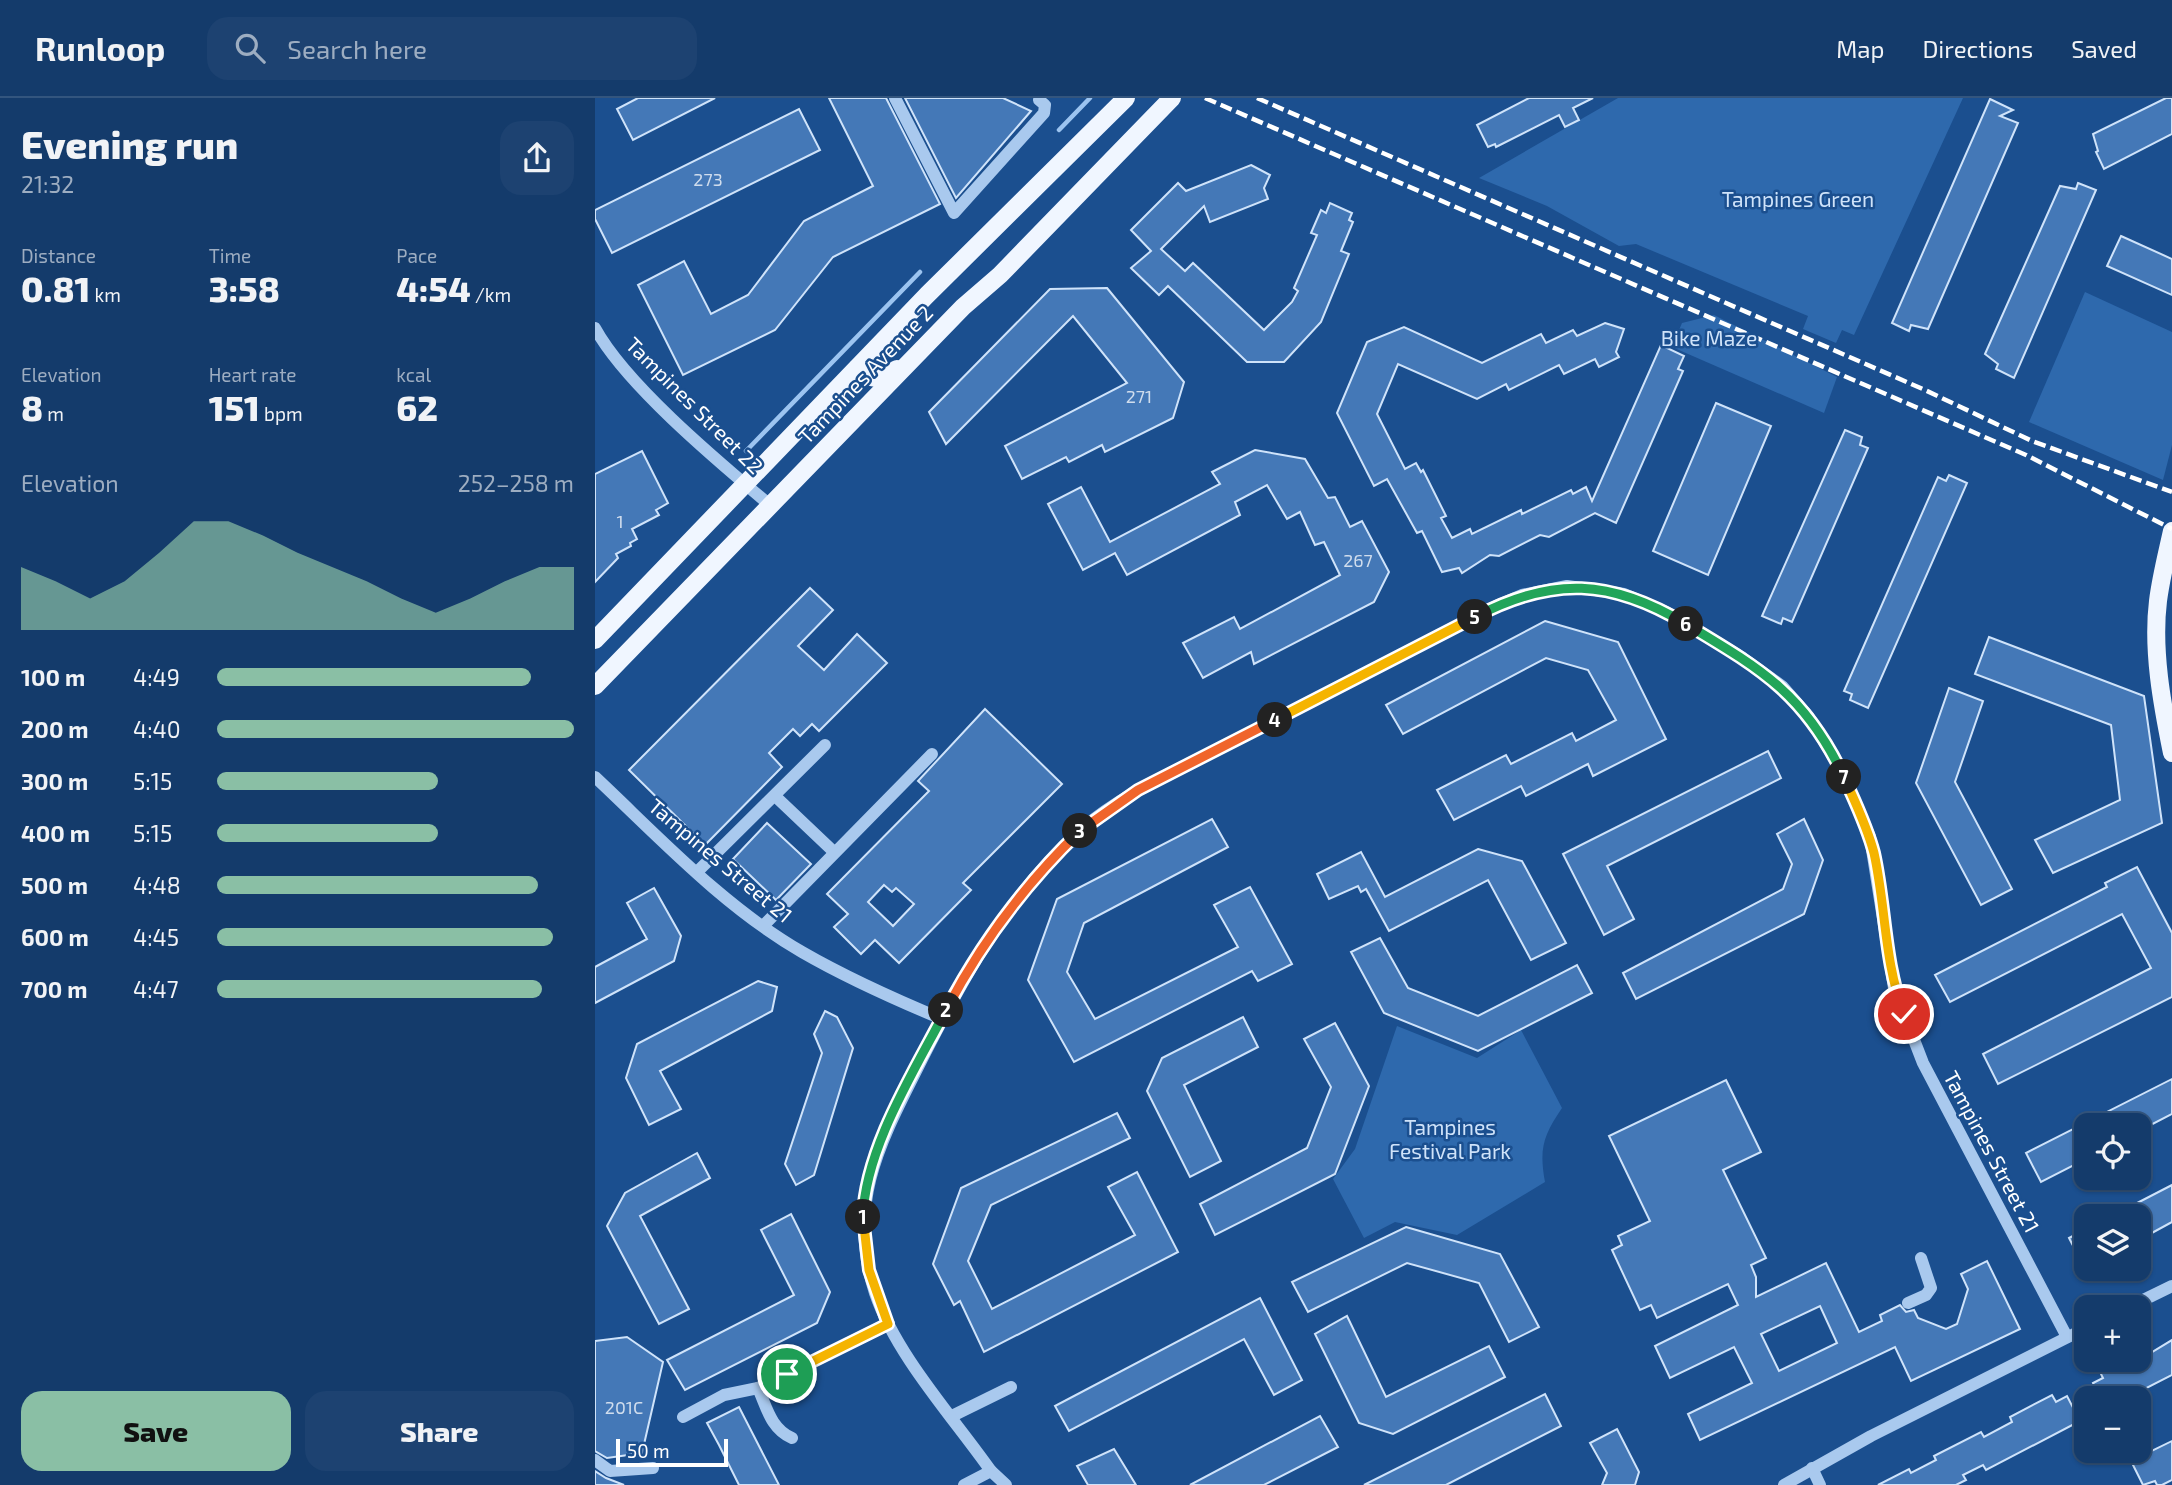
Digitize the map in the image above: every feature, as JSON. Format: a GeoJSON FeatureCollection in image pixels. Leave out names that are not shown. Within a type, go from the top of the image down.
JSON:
{"type":"FeatureCollection","features":[{"type":"Feature","properties":{"kind":"main road","name":"Tampines Avenue 2"},"geometry":{"type":"LineString","coordinates":[[595,640],[857,368],[1126,98]]}},
{"type":"Feature","properties":{"kind":"main road","name":"Tampines Avenue 2"},"geometry":{"type":"LineString","coordinates":[[595,687],[922,349],[1000,275],[1172,98]]}},
{"type":"Feature","properties":{"kind":"main road"},"geometry":{"type":"LineString","coordinates":[[857,368],[867,378],[882,377],[922,349]]}},
{"type":"Feature","properties":{"kind":"main road"},"geometry":{"type":"LineString","coordinates":[[2172,531],[2158,600],[2156,630],[2162,706],[2172,753]]}},
{"type":"Feature","properties":{"kind":"street"},"geometry":{"type":"LineString","coordinates":[[895,98],[954,213],[1044,113],[1045,106],[1039,100]]}},
{"type":"Feature","properties":{"kind":"street","name":"Tampines Street 22"},"geometry":{"type":"LineString","coordinates":[[595,328],[615,356],[648,393],[771,506]]}},
{"type":"Feature","properties":{"kind":"street","name":"Tampines Street 21"},"geometry":{"type":"LineString","coordinates":[[1006,1485],[991,1471],[888,1324],[869,1270],[863,1226],[864,1202],[879,1147],[972,963],[1034,878],[1081,830],[1138,790],[1513,599],[1567,586],[1624,594],[1666,612],[1766,673],[1795,698],[1819,733],[1840,768],[1870,838],[1894,988],[1923,1063],[2067,1337]]}},
{"type":"Feature","properties":{"kind":"street"},"geometry":{"type":"LineString","coordinates":[[697,872],[825,745]]}},
{"type":"Feature","properties":{"kind":"street"},"geometry":{"type":"LineString","coordinates":[[763,926],[932,754]]}},
{"type":"Feature","properties":{"kind":"street","name":"Tampines Street 21"},"geometry":{"type":"LineString","coordinates":[[595,777],[697,872],[763,926],[802,952],[862,984],[942,1019]]}},
{"type":"Feature","properties":{"kind":"street"},"geometry":{"type":"LineString","coordinates":[[775,796],[834,852]]}},
{"type":"Feature","properties":{"kind":"street"},"geometry":{"type":"LineString","coordinates":[[1908,1303],[1926,1295],[1931,1288],[1921,1258]]}},
{"type":"Feature","properties":{"kind":"street"},"geometry":{"type":"LineString","coordinates":[[2151,1296],[2172,1286]]}},
{"type":"Feature","properties":{"kind":"street"},"geometry":{"type":"LineString","coordinates":[[683,1417],[724,1395],[758,1388],[888,1324]]}},
{"type":"Feature","properties":{"kind":"street"},"geometry":{"type":"LineString","coordinates":[[1784,1485],[1812,1468],[2074,1334]]}},
{"type":"Feature","properties":{"kind":"street"},"geometry":{"type":"LineString","coordinates":[[952,1416],[1011,1387]]}},
{"type":"Feature","properties":{"kind":"street"},"geometry":{"type":"LineString","coordinates":[[758,1388],[781,1433],[792,1438]]}},
{"type":"Feature","properties":{"kind":"street"},"geometry":{"type":"LineString","coordinates":[[595,1461],[610,1471],[653,1468]]}},
{"type":"Feature","properties":{"kind":"street"},"geometry":{"type":"LineString","coordinates":[[1812,1468],[1821,1485]]}},
{"type":"Feature","properties":{"kind":"street"},"geometry":{"type":"LineString","coordinates":[[964,1485],[991,1471]]}},
{"type":"Feature","properties":{"kind":"green space","name":"Tampines Green"},"geometry":{"type":"Polygon","coordinates":[[[1618,98],[1963,98],[1854,335],[1842,330],[1836,343],[1803,329],[1808,316],[1636,244],[1619,246],[1547,206],[1479,178],[1618,98]]]}},
{"type":"Feature","properties":{"kind":"green space"},"geometry":{"type":"Polygon","coordinates":[[[2085,292],[2172,332],[2172,445],[2163,480],[2029,422],[2085,292]]]}},
{"type":"Feature","properties":{"kind":"green space","name":"Bike Maze"},"geometry":{"type":"Polygon","coordinates":[[[1714,315],[1837,377],[1824,413],[1672,347],[1682,323],[1714,315]]]}},
{"type":"Feature","properties":{"kind":"green space","name":"Tampines Festival Park"},"geometry":{"type":"Polygon","coordinates":[[[1397,1026],[1477,1058],[1521,1030],[1562,1108],[1544,1143],[1542,1160],[1545,1182],[1457,1235],[1395,1222],[1364,1238],[1333,1179],[1355,1149],[1397,1026]]]}},
{"type":"Feature","properties":{"kind":"building"},"geometry":{"type":"Polygon","coordinates":[[[638,98],[715,98],[633,140],[617,109],[638,98]]]}},
{"type":"Feature","properties":{"kind":"building"},"geometry":{"type":"Polygon","coordinates":[[[829,98],[886,98],[940,204],[833,257],[775,330],[683,375],[638,285],[684,261],[711,314],[748,295],[804,221],[873,186],[829,98]]]}},
{"type":"Feature","properties":{"kind":"building"},"geometry":{"type":"Polygon","coordinates":[[[905,98],[1003,98],[1031,111],[956,198],[905,98]]]}},
{"type":"Feature","properties":{"kind":"building"},"geometry":{"type":"Polygon","coordinates":[[[1529,98],[1593,98],[1573,108],[1579,120],[1565,127],[1559,115],[1496,147],[1495,144],[1488,147],[1477,125],[1529,98]]]}},
{"type":"Feature","properties":{"kind":"building"},"geometry":{"type":"Polygon","coordinates":[[[2166,98],[2172,98],[2172,134],[2104,169],[2096,152],[2098,151],[2093,134],[2166,98]]]}},
{"type":"Feature","properties":{"kind":"building"},"geometry":{"type":"Polygon","coordinates":[[[1990,99],[2013,110],[2000,116],[2018,123],[1928,329],[1911,325],[1909,331],[1892,323],[1990,99]]]}},
{"type":"Feature","properties":{"kind":"building"},"geometry":{"type":"Polygon","coordinates":[[[799,109],[820,150],[612,253],[595,219],[595,210],[799,109]]]}},
{"type":"Feature","properties":{"kind":"building"},"geometry":{"type":"Polygon","coordinates":[[[1251,165],[1270,175],[1264,188],[1268,199],[1210,222],[1204,206],[1161,249],[1185,271],[1193,263],[1264,330],[1292,302],[1298,291],[1294,288],[1317,235],[1311,233],[1321,210],[1326,213],[1330,203],[1352,213],[1349,220],[1353,222],[1341,251],[1349,254],[1321,322],[1284,362],[1247,362],[1168,286],[1159,295],[1131,268],[1151,251],[1131,230],[1178,183],[1186,191],[1251,165]]]}},
{"type":"Feature","properties":{"kind":"building"},"geometry":{"type":"Polygon","coordinates":[[[2078,183],[2096,190],[2014,378],[1996,369],[1998,364],[1985,354],[2060,186],[2076,189],[2078,183]]]}},
{"type":"Feature","properties":{"kind":"building"},"geometry":{"type":"Polygon","coordinates":[[[2121,236],[2172,259],[2172,295],[2107,266],[2121,236]]]}},
{"type":"Feature","properties":{"kind":"building"},"geometry":{"type":"Polygon","coordinates":[[[1107,288],[1184,382],[1173,418],[1105,452],[1102,445],[1069,462],[1066,457],[1022,479],[1005,446],[1127,383],[1073,316],[946,444],[929,412],[1050,289],[1107,288]]]}},
{"type":"Feature","properties":{"kind":"building"},"geometry":{"type":"Polygon","coordinates":[[[1605,323],[1624,329],[1616,352],[1619,357],[1599,367],[1595,359],[1564,374],[1559,365],[1509,390],[1506,384],[1477,399],[1398,364],[1377,414],[1405,469],[1416,463],[1421,472],[1423,470],[1446,516],[1441,518],[1452,538],[1470,529],[1472,534],[1521,510],[1522,514],[1571,490],[1573,494],[1586,487],[1592,501],[1661,345],[1684,356],[1678,369],[1683,371],[1616,523],[1595,513],[1549,537],[1540,535],[1499,556],[1490,555],[1462,573],[1459,568],[1442,572],[1422,531],[1417,533],[1387,479],[1374,486],[1337,413],[1367,342],[1404,327],[1482,363],[1541,334],[1546,343],[1573,330],[1577,336],[1605,323]]]}},
{"type":"Feature","properties":{"kind":"building"},"geometry":{"type":"Polygon","coordinates":[[[1716,403],[1771,426],[1708,575],[1653,551],[1716,403]]]}},
{"type":"Feature","properties":{"kind":"building"},"geometry":{"type":"Polygon","coordinates":[[[1845,430],[1862,437],[1860,445],[1868,448],[1792,622],[1783,618],[1781,624],[1762,616],[1845,430]]]}},
{"type":"Feature","properties":{"kind":"building"},"geometry":{"type":"Polygon","coordinates":[[[1255,450],[1305,459],[1328,498],[1335,497],[1350,527],[1362,521],[1389,572],[1374,602],[1254,664],[1251,652],[1203,678],[1183,643],[1234,617],[1240,629],[1340,575],[1324,542],[1315,545],[1300,512],[1287,519],[1267,485],[1235,502],[1240,515],[1127,575],[1115,553],[1083,570],[1048,504],[1081,487],[1110,542],[1220,484],[1212,472],[1255,450]]]}},
{"type":"Feature","properties":{"kind":"building"},"geometry":{"type":"Polygon","coordinates":[[[642,451],[668,503],[656,510],[659,515],[632,529],[637,539],[630,543],[631,546],[616,554],[618,558],[595,582],[595,474],[642,451]]]}},
{"type":"Feature","properties":{"kind":"building"},"geometry":{"type":"Polygon","coordinates":[[[1949,475],[1967,483],[1868,708],[1850,700],[1852,694],[1844,691],[1938,477],[1946,481],[1949,475]]]}},
{"type":"Feature","properties":{"kind":"building"},"geometry":{"type":"Polygon","coordinates":[[[810,588],[833,610],[798,646],[824,670],[857,634],[887,663],[819,731],[812,724],[800,736],[793,729],[769,753],[782,767],[705,845],[629,770],[810,588]]]}},
{"type":"Feature","properties":{"kind":"building"},"geometry":{"type":"Polygon","coordinates":[[[1545,621],[1618,642],[1666,739],[1593,776],[1588,764],[1526,796],[1521,786],[1454,820],[1437,790],[1506,755],[1511,764],[1572,733],[1576,741],[1616,720],[1588,670],[1546,658],[1403,734],[1386,705],[1545,621]]]}},
{"type":"Feature","properties":{"kind":"building"},"geometry":{"type":"Polygon","coordinates":[[[1989,637],[2144,696],[2162,823],[2053,873],[2035,840],[2120,800],[2111,725],[1975,674],[1989,637]]]}},
{"type":"Feature","properties":{"kind":"building"},"geometry":{"type":"Polygon","coordinates":[[[1949,688],[1983,701],[1955,782],[2012,889],[1981,905],[1916,783],[1949,688]]]}},
{"type":"Feature","properties":{"kind":"building"},"geometry":{"type":"Polygon","coordinates":[[[985,709],[1062,784],[963,883],[971,890],[899,963],[875,940],[861,954],[834,927],[848,914],[827,894],[929,791],[918,781],[985,709]],[[884,885],[868,902],[893,926],[914,904],[896,888],[892,892],[884,885]]]}},
{"type":"Feature","properties":{"kind":"building"},"geometry":{"type":"Polygon","coordinates":[[[1768,751],[1781,778],[1607,866],[1634,919],[1604,935],[1563,854],[1768,751]]]}},
{"type":"Feature","properties":{"kind":"building"},"geometry":{"type":"Polygon","coordinates":[[[1212,819],[1228,847],[1084,923],[1067,972],[1095,1019],[1238,947],[1214,905],[1250,887],[1292,964],[1258,981],[1252,971],[1074,1062],[1028,980],[1057,899],[1212,819]]]}},
{"type":"Feature","properties":{"kind":"building"},"geometry":{"type":"Polygon","coordinates":[[[1804,819],[1823,860],[1804,914],[1636,999],[1623,973],[1783,889],[1792,864],[1777,834],[1804,819]]]}},
{"type":"Feature","properties":{"kind":"building"},"geometry":{"type":"Polygon","coordinates":[[[767,823],[811,864],[776,900],[733,859],[767,823]]]}},
{"type":"Feature","properties":{"kind":"building"},"geometry":{"type":"Polygon","coordinates":[[[1478,849],[1522,861],[1566,943],[1531,960],[1488,880],[1389,931],[1366,889],[1361,892],[1358,886],[1329,899],[1317,874],[1361,852],[1385,897],[1478,849]]]}},
{"type":"Feature","properties":{"kind":"building"},"geometry":{"type":"Polygon","coordinates":[[[2137,867],[2172,933],[2172,997],[1998,1084],[1983,1054],[2151,968],[2122,914],[1950,1002],[1935,975],[2107,887],[2105,883],[2137,867]]]}},
{"type":"Feature","properties":{"kind":"building"},"geometry":{"type":"Polygon","coordinates":[[[654,888],[681,936],[674,961],[595,1003],[595,967],[647,939],[627,903],[654,888]]]}},
{"type":"Feature","properties":{"kind":"building"},"geometry":{"type":"Polygon","coordinates":[[[1380,938],[1408,988],[1478,1016],[1577,965],[1592,993],[1478,1051],[1384,1013],[1351,952],[1380,938]]]}},
{"type":"Feature","properties":{"kind":"building"},"geometry":{"type":"Polygon","coordinates":[[[758,981],[777,987],[772,1011],[660,1071],[681,1109],[649,1125],[626,1078],[637,1044],[758,981]]]}},
{"type":"Feature","properties":{"kind":"building"},"geometry":{"type":"Polygon","coordinates":[[[825,1011],[837,1017],[853,1048],[814,1175],[796,1185],[785,1164],[822,1053],[814,1034],[825,1011]]]}},
{"type":"Feature","properties":{"kind":"building"},"geometry":{"type":"Polygon","coordinates":[[[1243,1017],[1258,1047],[1184,1085],[1221,1161],[1190,1177],[1147,1091],[1162,1058],[1243,1017]]]}},
{"type":"Feature","properties":{"kind":"building"},"geometry":{"type":"Polygon","coordinates":[[[1335,1023],[1369,1086],[1335,1174],[1215,1235],[1200,1204],[1307,1148],[1331,1087],[1304,1039],[1335,1023]]]}},
{"type":"Feature","properties":{"kind":"building"},"geometry":{"type":"Polygon","coordinates":[[[2172,1079],[2172,1114],[2151,1125],[2151,1113],[2105,1113],[2172,1079]]]}},
{"type":"Feature","properties":{"kind":"building"},"geometry":{"type":"Polygon","coordinates":[[[1726,1080],[1761,1152],[1723,1170],[1766,1258],[1751,1265],[1756,1277],[1756,1297],[1826,1263],[1859,1332],[1882,1321],[1880,1315],[1900,1305],[1906,1312],[1914,1310],[1918,1318],[1946,1329],[1957,1324],[1968,1289],[1961,1274],[1987,1261],[2020,1329],[1911,1381],[1895,1347],[1700,1440],[1688,1414],[1752,1383],[1734,1347],[1670,1378],[1655,1346],[1738,1305],[1728,1284],[1657,1318],[1651,1305],[1640,1310],[1612,1250],[1622,1245],[1618,1236],[1650,1221],[1609,1136],[1726,1080]],[[1820,1306],[1761,1334],[1779,1371],[1837,1343],[1820,1306]]]}},
{"type":"Feature","properties":{"kind":"building"},"geometry":{"type":"Polygon","coordinates":[[[1117,1113],[1130,1138],[991,1205],[968,1261],[992,1309],[1135,1235],[1108,1187],[1137,1172],[1178,1252],[984,1352],[960,1301],[954,1305],[933,1264],[961,1188],[1117,1113]]]}},
{"type":"Feature","properties":{"kind":"building"},"geometry":{"type":"Polygon","coordinates":[[[2074,1129],[2074,1165],[2041,1182],[2026,1153],[2074,1129]]]}},
{"type":"Feature","properties":{"kind":"building"},"geometry":{"type":"Polygon","coordinates":[[[697,1153],[710,1178],[640,1216],[689,1309],[659,1324],[607,1226],[625,1193],[697,1153]]]}},
{"type":"Feature","properties":{"kind":"building"},"geometry":{"type":"Polygon","coordinates":[[[2172,1185],[2172,1222],[2151,1233],[2151,1204],[2135,1204],[2172,1185]]]}},
{"type":"Feature","properties":{"kind":"building"},"geometry":{"type":"Polygon","coordinates":[[[791,1214],[830,1292],[817,1323],[685,1390],[667,1360],[794,1295],[761,1230],[791,1214]]]}},
{"type":"Feature","properties":{"kind":"building"},"geometry":{"type":"Polygon","coordinates":[[[1406,1227],[1500,1254],[1539,1327],[1509,1342],[1479,1283],[1407,1263],[1308,1312],[1292,1282],[1406,1227]]]}},
{"type":"Feature","properties":{"kind":"building"},"geometry":{"type":"Polygon","coordinates":[[[2074,1235],[2074,1248],[2069,1238],[2074,1235]]]}},
{"type":"Feature","properties":{"kind":"building"},"geometry":{"type":"Polygon","coordinates":[[[1260,1298],[1302,1380],[1274,1395],[1244,1339],[1069,1431],[1055,1406],[1260,1298]]]}},
{"type":"Feature","properties":{"kind":"building"},"geometry":{"type":"Polygon","coordinates":[[[1347,1316],[1386,1397],[1489,1346],[1505,1377],[1393,1434],[1359,1423],[1315,1334],[1347,1316]]]}},
{"type":"Feature","properties":{"kind":"building"},"geometry":{"type":"Polygon","coordinates":[[[627,1337],[663,1362],[642,1453],[607,1458],[595,1451],[595,1341],[627,1337]]]}},
{"type":"Feature","properties":{"kind":"building"},"geometry":{"type":"Polygon","coordinates":[[[2172,1340],[2172,1375],[2150,1386],[2094,1386],[2093,1383],[2103,1378],[2100,1372],[2151,1372],[2151,1353],[2172,1340]]]}},
{"type":"Feature","properties":{"kind":"building"},"geometry":{"type":"Polygon","coordinates":[[[1545,1394],[1561,1426],[1446,1485],[1364,1485],[1545,1394]]]}},
{"type":"Feature","properties":{"kind":"building"},"geometry":{"type":"Polygon","coordinates":[[[2052,1395],[2056,1402],[2067,1396],[2074,1409],[2074,1424],[1986,1470],[1983,1465],[1963,1475],[1966,1480],[1956,1485],[1878,1485],[1909,1469],[1911,1473],[1936,1460],[1934,1456],[1981,1432],[1984,1437],[2012,1422],[2010,1417],[2052,1395]]]}},
{"type":"Feature","properties":{"kind":"building"},"geometry":{"type":"Polygon","coordinates":[[[739,1407],[779,1485],[739,1485],[707,1423],[739,1407]]]}},
{"type":"Feature","properties":{"kind":"building"},"geometry":{"type":"Polygon","coordinates":[[[1320,1416],[1338,1447],[1264,1485],[1190,1485],[1320,1416]]]}},
{"type":"Feature","properties":{"kind":"building"},"geometry":{"type":"Polygon","coordinates":[[[1617,1429],[1639,1472],[1635,1485],[1602,1485],[1607,1473],[1590,1443],[1617,1429]]]}},
{"type":"Feature","properties":{"kind":"building"},"geometry":{"type":"Polygon","coordinates":[[[2172,1441],[2172,1480],[2162,1485],[2157,1485],[2155,1481],[2143,1485],[2132,1463],[2151,1463],[2151,1451],[2172,1441]]]}},
{"type":"Feature","properties":{"kind":"building"},"geometry":{"type":"Polygon","coordinates":[[[1114,1449],[1136,1485],[1088,1485],[1077,1466],[1114,1449]]]}},
{"type":"Feature","properties":{"kind":"building"},"geometry":{"type":"Polygon","coordinates":[[[595,1471],[606,1478],[624,1485],[595,1485],[595,1471]]]}},
{"type":"Feature","properties":{"kind":"waterway"},"geometry":{"type":"LineString","coordinates":[[1059,130],[1090,98]]}},
{"type":"Feature","properties":{"kind":"waterway"},"geometry":{"type":"LineString","coordinates":[[746,451],[920,272]]}},
{"type":"Feature","properties":{"kind":"railway"},"geometry":{"type":"LineString","coordinates":[[1205,98],[2026,455],[2172,529]]}},
{"type":"Feature","properties":{"kind":"railway"},"geometry":{"type":"LineString","coordinates":[[1257,98],[1925,390],[2032,441],[2172,492]]}},
{"type":"Feature","properties":{"kind":"route"},"geometry":{"type":"LineString","coordinates":[[787,1374],[888,1324],[869,1270],[863,1226],[864,1202],[879,1147],[972,963],[1034,878],[1057,853],[1081,830],[1138,790],[1522,595],[1567,586],[1624,594],[1666,612],[1744,658],[1795,698],[1840,768],[1870,838],[1894,988],[1904,1014]]}}]}
